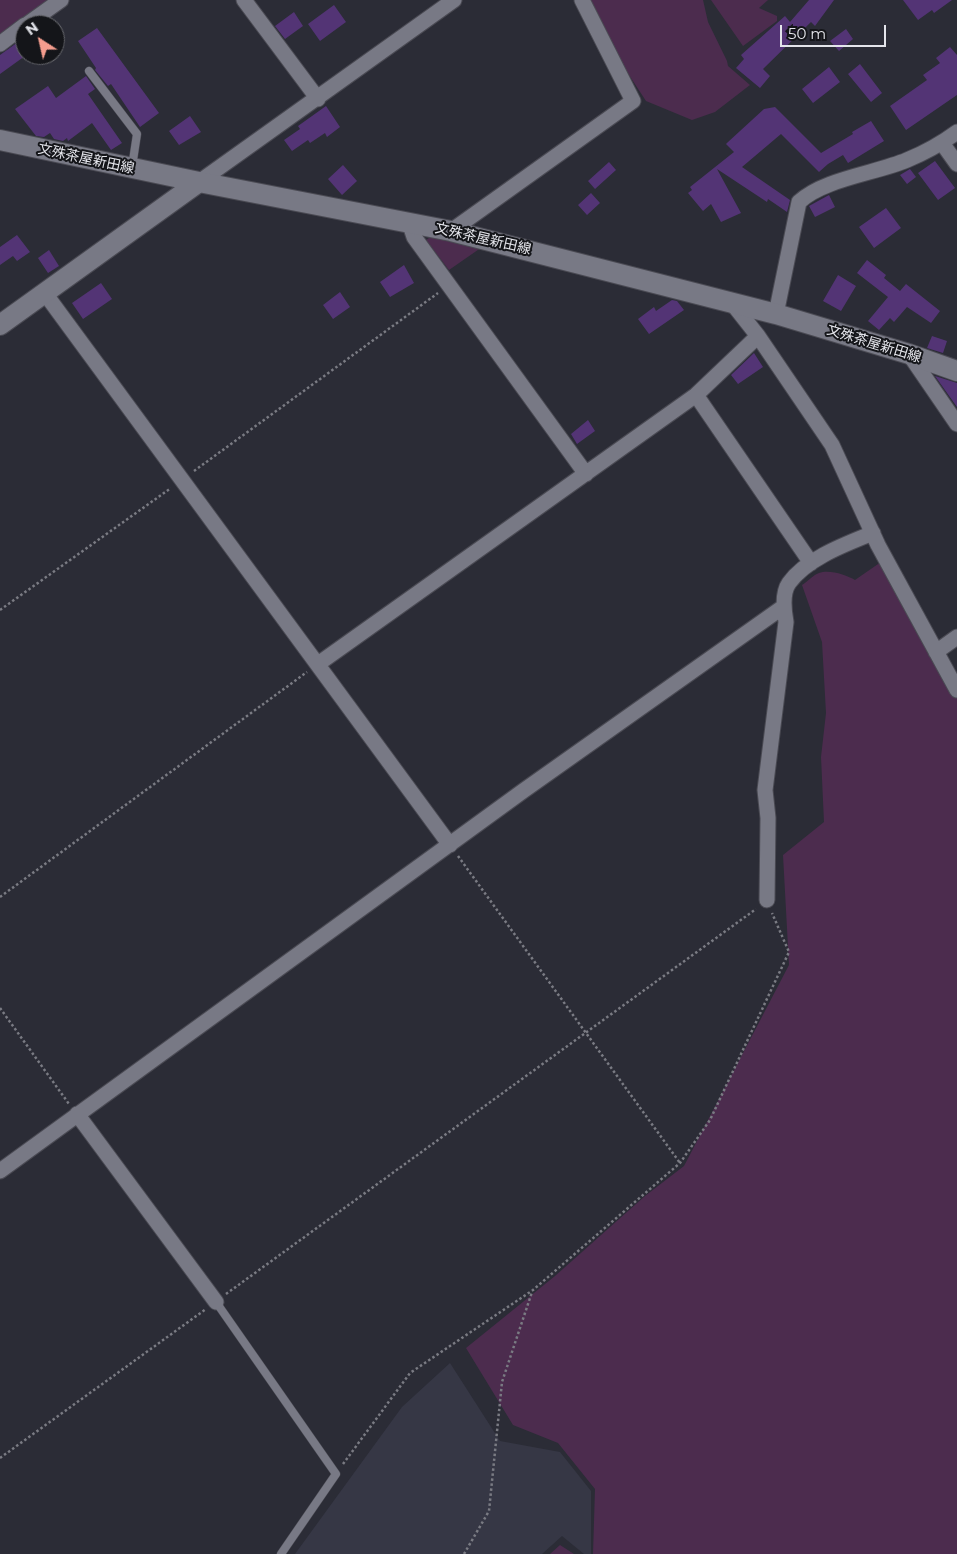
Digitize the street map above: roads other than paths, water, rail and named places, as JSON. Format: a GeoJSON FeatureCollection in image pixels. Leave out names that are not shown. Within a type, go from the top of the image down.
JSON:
{"type":"FeatureCollection","features":[{"type":"Feature","properties":{"kind":"main road","name":"文殊茶屋新田線"},"geometry":{"type":"LineString","coordinates":[[0,140],[199,182],[451,231],[776,314],[909,354],[957,372]]}},
{"type":"Feature","properties":{"kind":"main road"},"geometry":{"type":"LineString","coordinates":[[0,325],[199,182]]}},
{"type":"Feature","properties":{"kind":"street"},"geometry":{"type":"LineString","coordinates":[[39,15],[61,0]]}},
{"type":"Feature","properties":{"kind":"street"},"geometry":{"type":"LineString","coordinates":[[244,0],[318,99]]}},
{"type":"Feature","properties":{"kind":"street"},"geometry":{"type":"LineString","coordinates":[[199,182],[318,99],[454,0]]}},
{"type":"Feature","properties":{"kind":"street"},"geometry":{"type":"LineString","coordinates":[[451,231],[633,101],[582,0]]}},
{"type":"Feature","properties":{"kind":"street"},"geometry":{"type":"LineString","coordinates":[[0,44],[15,33]]}},
{"type":"Feature","properties":{"kind":"street"},"geometry":{"type":"LineString","coordinates":[[776,314],[799,202],[848,178],[906,161],[942,143],[957,132]]}},
{"type":"Feature","properties":{"kind":"street"},"geometry":{"type":"LineString","coordinates":[[942,143],[957,164]]}},
{"type":"Feature","properties":{"kind":"street"},"geometry":{"type":"LineString","coordinates":[[409,222],[414,237],[586,474]]}},
{"type":"Feature","properties":{"kind":"street"},"geometry":{"type":"LineString","coordinates":[[44,292],[184,479],[450,845]]}},
{"type":"Feature","properties":{"kind":"street"},"geometry":{"type":"LineString","coordinates":[[732,303],[758,336],[832,445],[873,533],[957,690]]}},
{"type":"Feature","properties":{"kind":"street"},"geometry":{"type":"LineString","coordinates":[[318,664],[696,394],[758,336]]}},
{"type":"Feature","properties":{"kind":"street"},"geometry":{"type":"LineString","coordinates":[[909,354],[957,424]]}},
{"type":"Feature","properties":{"kind":"street"},"geometry":{"type":"LineString","coordinates":[[696,394],[812,564]]}},
{"type":"Feature","properties":{"kind":"street"},"geometry":{"type":"LineString","coordinates":[[768,900],[768,818],[765,790],[786,622],[783,607],[788,584],[832,550],[873,533]]}},
{"type":"Feature","properties":{"kind":"street"},"geometry":{"type":"LineString","coordinates":[[0,1171],[450,845],[783,607]]}},
{"type":"Feature","properties":{"kind":"street"},"geometry":{"type":"LineString","coordinates":[[936,652],[957,637]]}},
{"type":"Feature","properties":{"kind":"street"},"geometry":{"type":"LineString","coordinates":[[77,1114],[216,1302]]}},
{"type":"Feature","properties":{"kind":"lane"},"geometry":{"type":"LineString","coordinates":[[89,70],[137,134],[132,168]]}},
{"type":"Feature","properties":{"kind":"lane"},"geometry":{"type":"LineString","coordinates":[[216,1302],[336,1474],[281,1554]]}}]}
